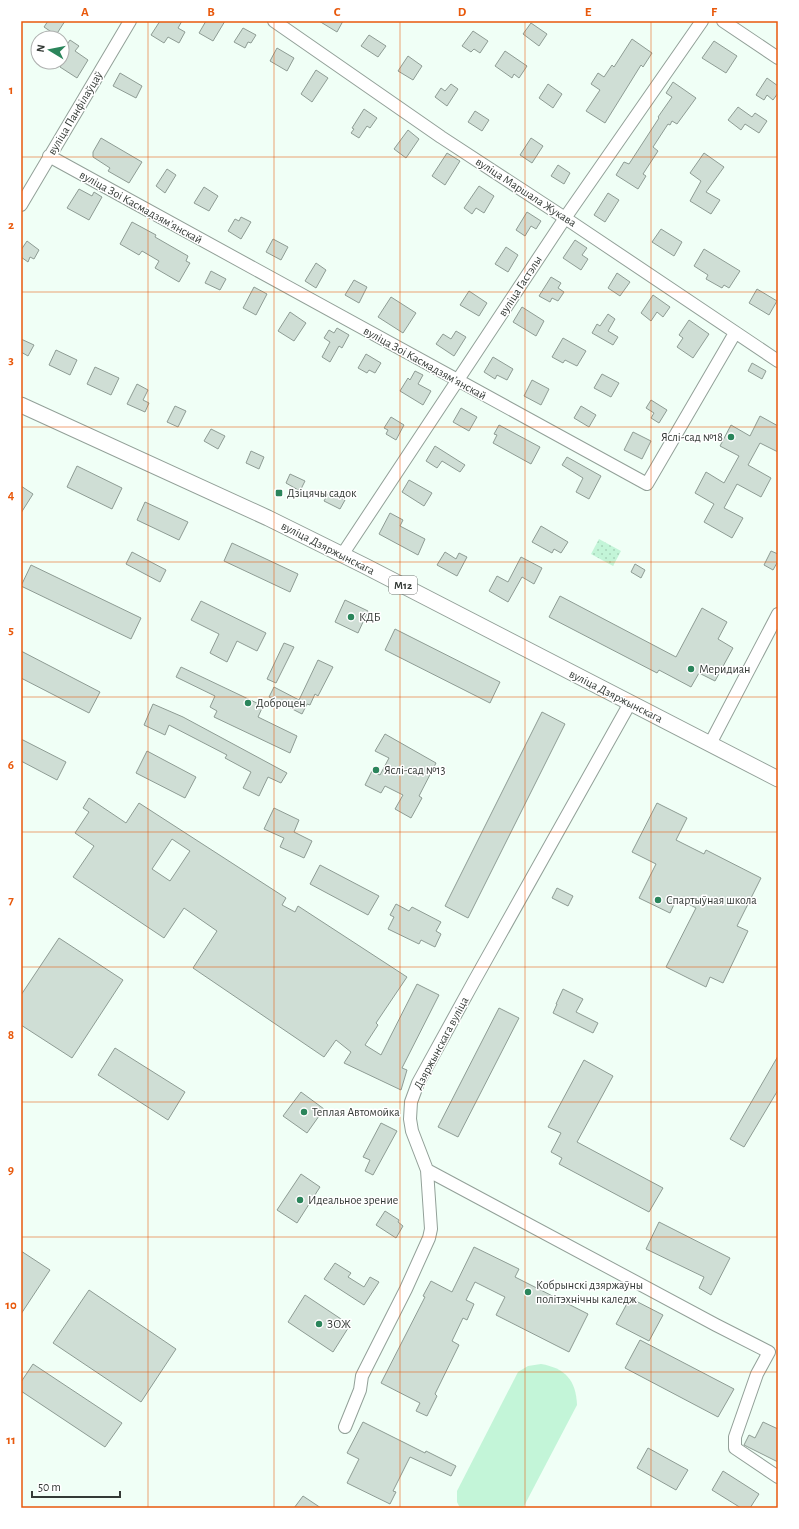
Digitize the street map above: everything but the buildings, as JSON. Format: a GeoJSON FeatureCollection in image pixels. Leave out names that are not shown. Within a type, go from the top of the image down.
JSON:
{"type":"FeatureCollection","features":[{"type":"Feature","properties":{"kind":"main road","name":"вуліца Дзяржынскага"},"geometry":{"type":"LineString","coordinates":[[21,405],[268,518],[778,779]]}},
{"type":"Feature","properties":{"kind":"street","name":"вуліца Панфілаўцаў"},"geometry":{"type":"LineString","coordinates":[[21,205],[130,21]]}},
{"type":"Feature","properties":{"kind":"street","name":"вуліца Маршала Жукава"},"geometry":{"type":"LineString","coordinates":[[274,21],[441,137],[778,361]]}},
{"type":"Feature","properties":{"kind":"street","name":"вуліца Гастэлы"},"geometry":{"type":"LineString","coordinates":[[342,555],[565,218],[702,21]]}},
{"type":"Feature","properties":{"kind":"street"},"geometry":{"type":"LineString","coordinates":[[724,21],[778,58]]}},
{"type":"Feature","properties":{"kind":"street","name":"вуліца Зоі Касмадзямʼянскай"},"geometry":{"type":"LineString","coordinates":[[49,156],[647,484],[735,333]]}},
{"type":"Feature","properties":{"kind":"street"},"geometry":{"type":"LineString","coordinates":[[710,744],[778,614]]}},
{"type":"Feature","properties":{"kind":"street","name":"Дзяржынскага вуліца"},"geometry":{"type":"LineString","coordinates":[[345,1427],[360,1390],[362,1376],[406,1289],[429,1238],[431,1229],[426,1170],[418,1144],[412,1131],[410,1119],[411,1102],[418,1083],[630,703]]}},
{"type":"Feature","properties":{"kind":"street"},"geometry":{"type":"LineString","coordinates":[[426,1170],[768,1352],[757,1374],[735,1437],[735,1448],[778,1476]]}},
{"type":"Feature","properties":{"kind":"green space"},"geometry":{"type":"Polygon","coordinates":[[[599,539],[621,551],[613,566],[591,554],[599,539]]]}},
{"type":"Feature","properties":{"kind":"green space"},"geometry":{"type":"Polygon","coordinates":[[[541,1364],[557,1369],[568,1377],[574,1389],[577,1405],[523,1508],[460,1508],[457,1502],[457,1491],[518,1372],[528,1366],[541,1364]]]}},
{"type":"Feature","properties":{"kind":"place","name":"Яслі-сад №18"},"geometry":{"type":"Point","coordinates":[731,437]}},
{"type":"Feature","properties":{"kind":"place","name":"Дзіцячы садок"},"geometry":{"type":"Point","coordinates":[279,493]}},
{"type":"Feature","properties":{"kind":"place","name":"КДБ"},"geometry":{"type":"Point","coordinates":[351,617]}},
{"type":"Feature","properties":{"kind":"place","name":"Меридиан"},"geometry":{"type":"Point","coordinates":[691,669]}},
{"type":"Feature","properties":{"kind":"place","name":"Доброцен"},"geometry":{"type":"Point","coordinates":[248,703]}},
{"type":"Feature","properties":{"kind":"place","name":"Яслі-сад №13"},"geometry":{"type":"Point","coordinates":[376,770]}},
{"type":"Feature","properties":{"kind":"place","name":"Спартыўная школа"},"geometry":{"type":"Point","coordinates":[658,900]}},
{"type":"Feature","properties":{"kind":"place","name":"Теплая Автомойка"},"geometry":{"type":"Point","coordinates":[304,1112]}},
{"type":"Feature","properties":{"kind":"place","name":"Идеальное зрение"},"geometry":{"type":"Point","coordinates":[300,1200]}},
{"type":"Feature","properties":{"kind":"place","name":"Кобрынскі дзяржаўны політэхнічны каледж"},"geometry":{"type":"Point","coordinates":[528,1292]}},
{"type":"Feature","properties":{"kind":"place","name":"ЗОЖ"},"geometry":{"type":"Point","coordinates":[319,1324]}}]}
